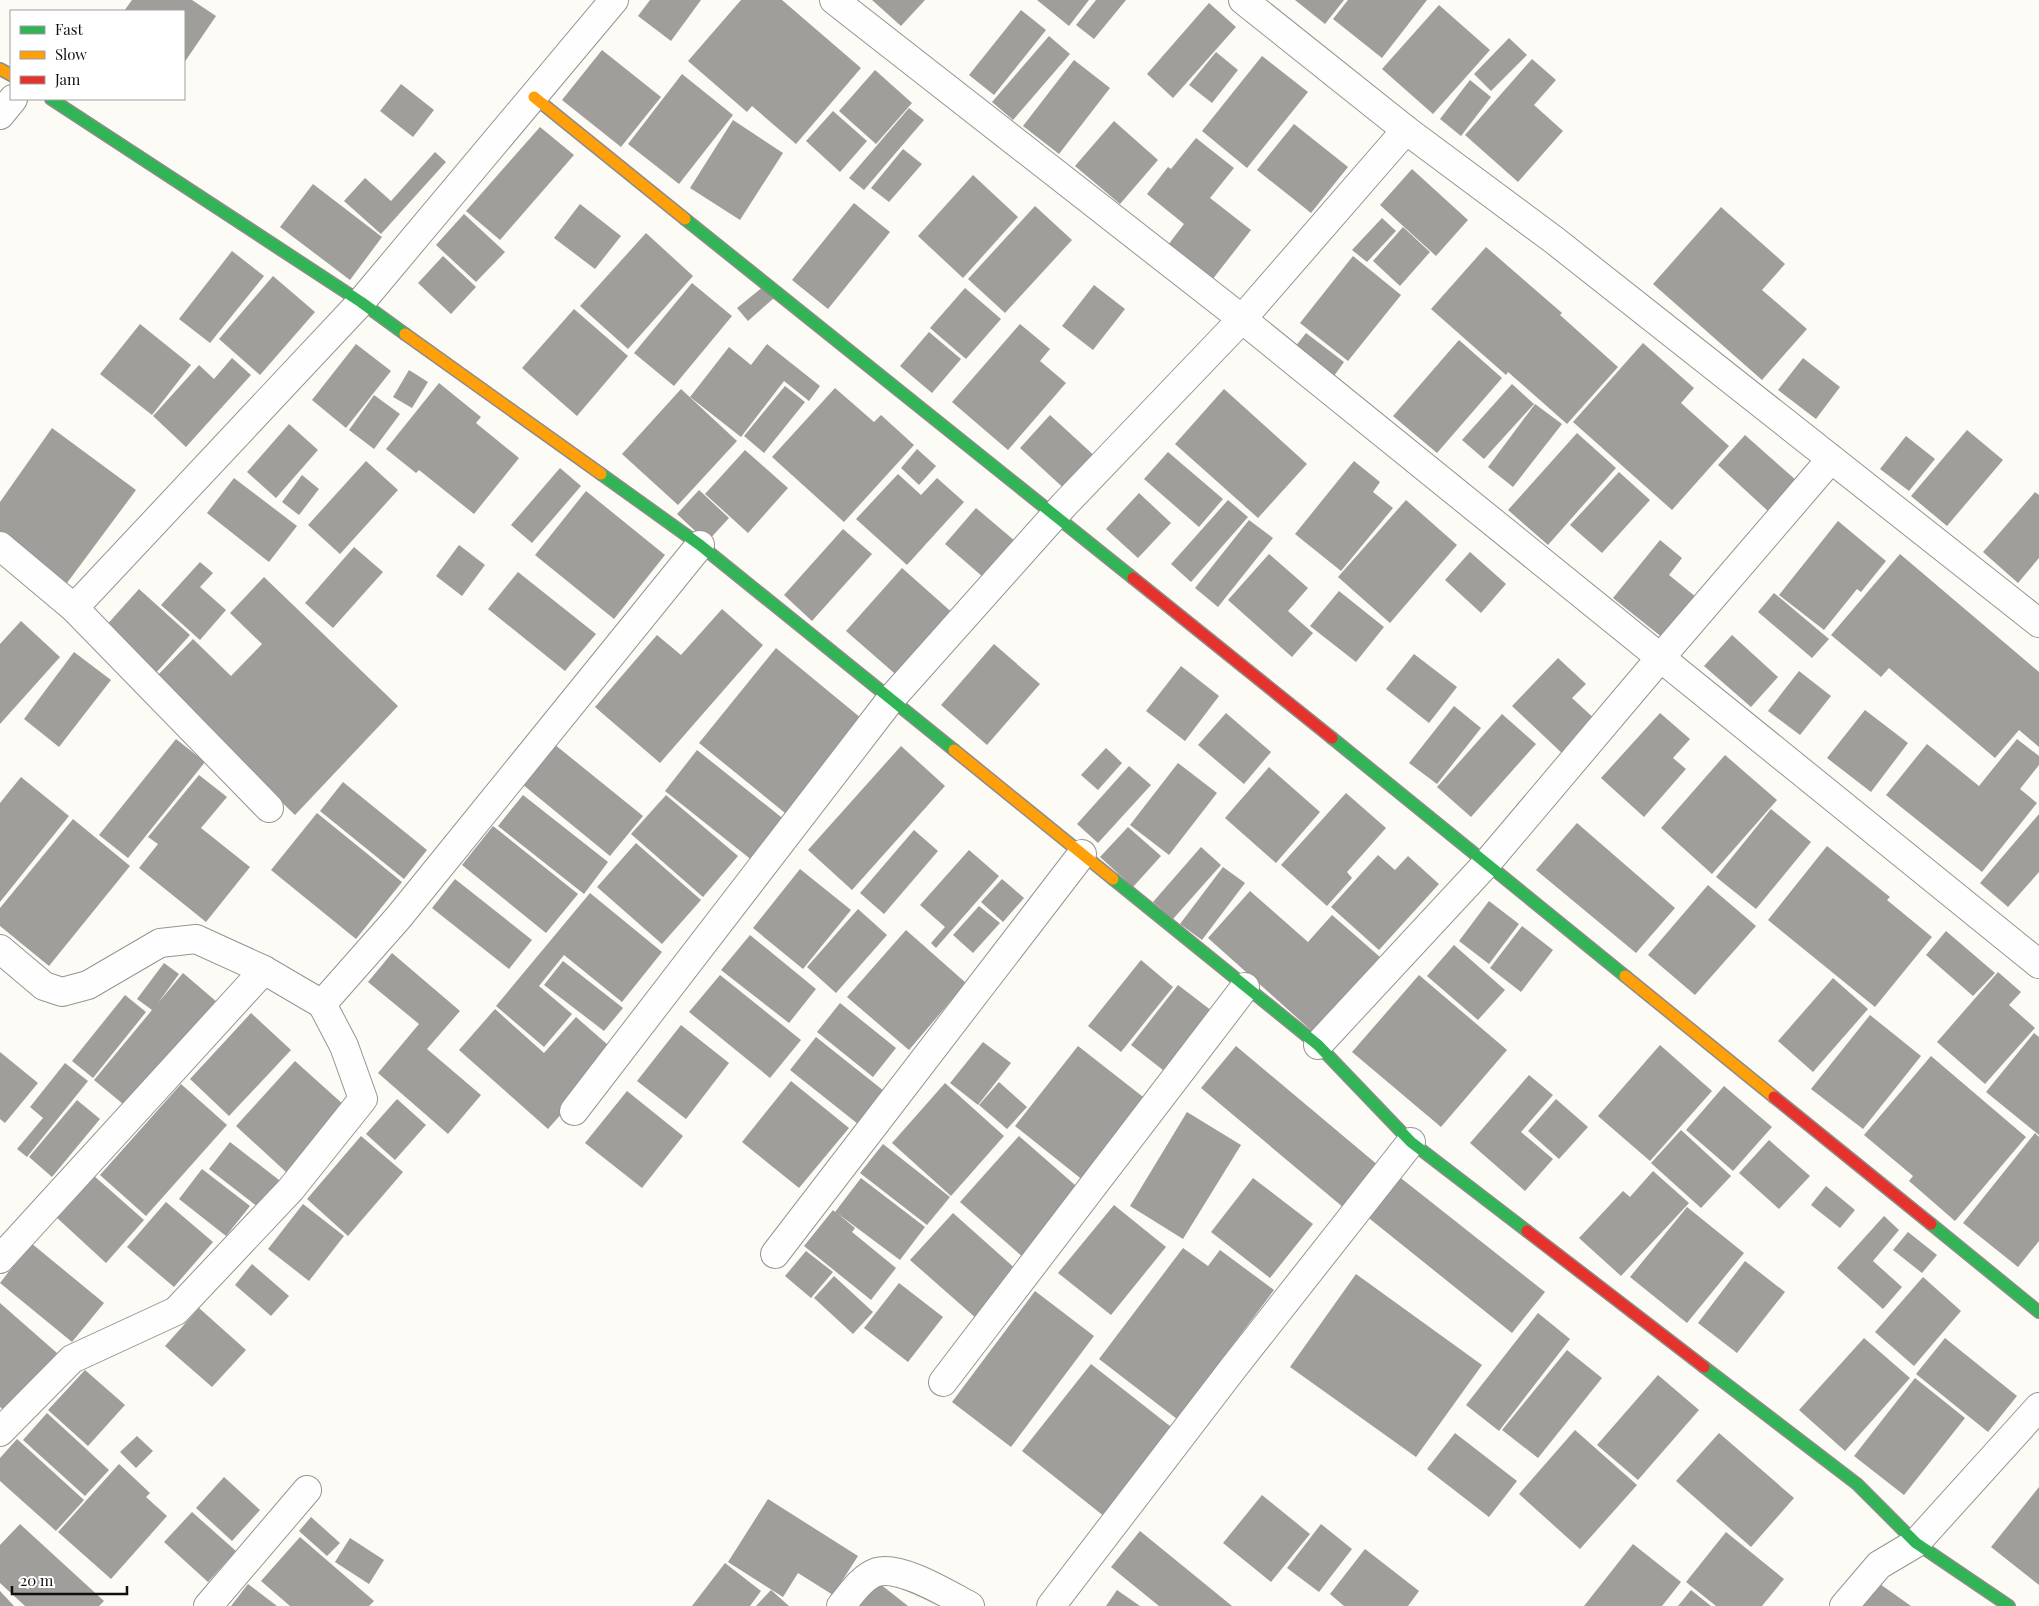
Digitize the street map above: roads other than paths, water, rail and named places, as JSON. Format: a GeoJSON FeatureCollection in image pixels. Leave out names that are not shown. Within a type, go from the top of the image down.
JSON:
{"type":"FeatureCollection","features":[{"type":"Feature","properties":{"kind":"street"},"geometry":{"type":"LineString","coordinates":[[834,0],[1242,319],[2039,964]]}},
{"type":"Feature","properties":{"kind":"street"},"geometry":{"type":"LineString","coordinates":[[1243,0],[1406,130],[1554,240],[2039,623]]}},
{"type":"Feature","properties":{"kind":"street"},"geometry":{"type":"LineString","coordinates":[[74,608],[361,302],[534,97],[600,4]]}},
{"type":"Feature","properties":{"kind":"street"},"geometry":{"type":"LineString","coordinates":[[534,97],[1488,863],[2039,1312]]}},
{"type":"Feature","properties":{"kind":"street"},"geometry":{"type":"LineString","coordinates":[[0,115],[12,100]]}},
{"type":"Feature","properties":{"kind":"street"},"geometry":{"type":"LineString","coordinates":[[53,100],[361,302],[700,545],[1318,1045],[1411,1142],[1856,1484],[1916,1543],[2009,1606]]}},
{"type":"Feature","properties":{"kind":"street"},"geometry":{"type":"LineString","coordinates":[[574,1111],[891,699],[1054,516],[1242,319],[1406,130]]}},
{"type":"Feature","properties":{"kind":"street"},"geometry":{"type":"LineString","coordinates":[[1318,1045],[1488,863],[1661,657],[1832,459]]}},
{"type":"Feature","properties":{"kind":"street"},"geometry":{"type":"LineString","coordinates":[[322,1004],[398,918],[700,545]]}},
{"type":"Feature","properties":{"kind":"street"},"geometry":{"type":"LineString","coordinates":[[0,546],[74,608],[269,808]]}},
{"type":"Feature","properties":{"kind":"street"},"geometry":{"type":"LineString","coordinates":[[776,1254],[1082,854]]}},
{"type":"Feature","properties":{"kind":"street"},"geometry":{"type":"LineString","coordinates":[[0,949],[44,986],[62,992],[88,985],[160,943],[196,940],[264,970],[322,1004],[344,1046],[363,1099],[291,1189],[176,1311],[72,1359],[0,1432]]}},
{"type":"Feature","properties":{"kind":"street"},"geometry":{"type":"LineString","coordinates":[[0,1259],[264,970]]}},
{"type":"Feature","properties":{"kind":"street"},"geometry":{"type":"LineString","coordinates":[[943,1382],[1245,987]]}},
{"type":"Feature","properties":{"kind":"street"},"geometry":{"type":"LineString","coordinates":[[1051,1606],[1234,1367],[1411,1142]]}},
{"type":"Feature","properties":{"kind":"street"},"geometry":{"type":"LineString","coordinates":[[1844,1606],[1879,1565],[1916,1543],[2039,1407]]}},
{"type":"Feature","properties":{"kind":"street"},"geometry":{"type":"LineString","coordinates":[[208,1606],[307,1490]]}},
{"type":"Feature","properties":{"kind":"street"},"geometry":{"type":"LineString","coordinates":[[841,1606],[862,1581],[878,1572],[913,1576],[970,1606]]}}]}
